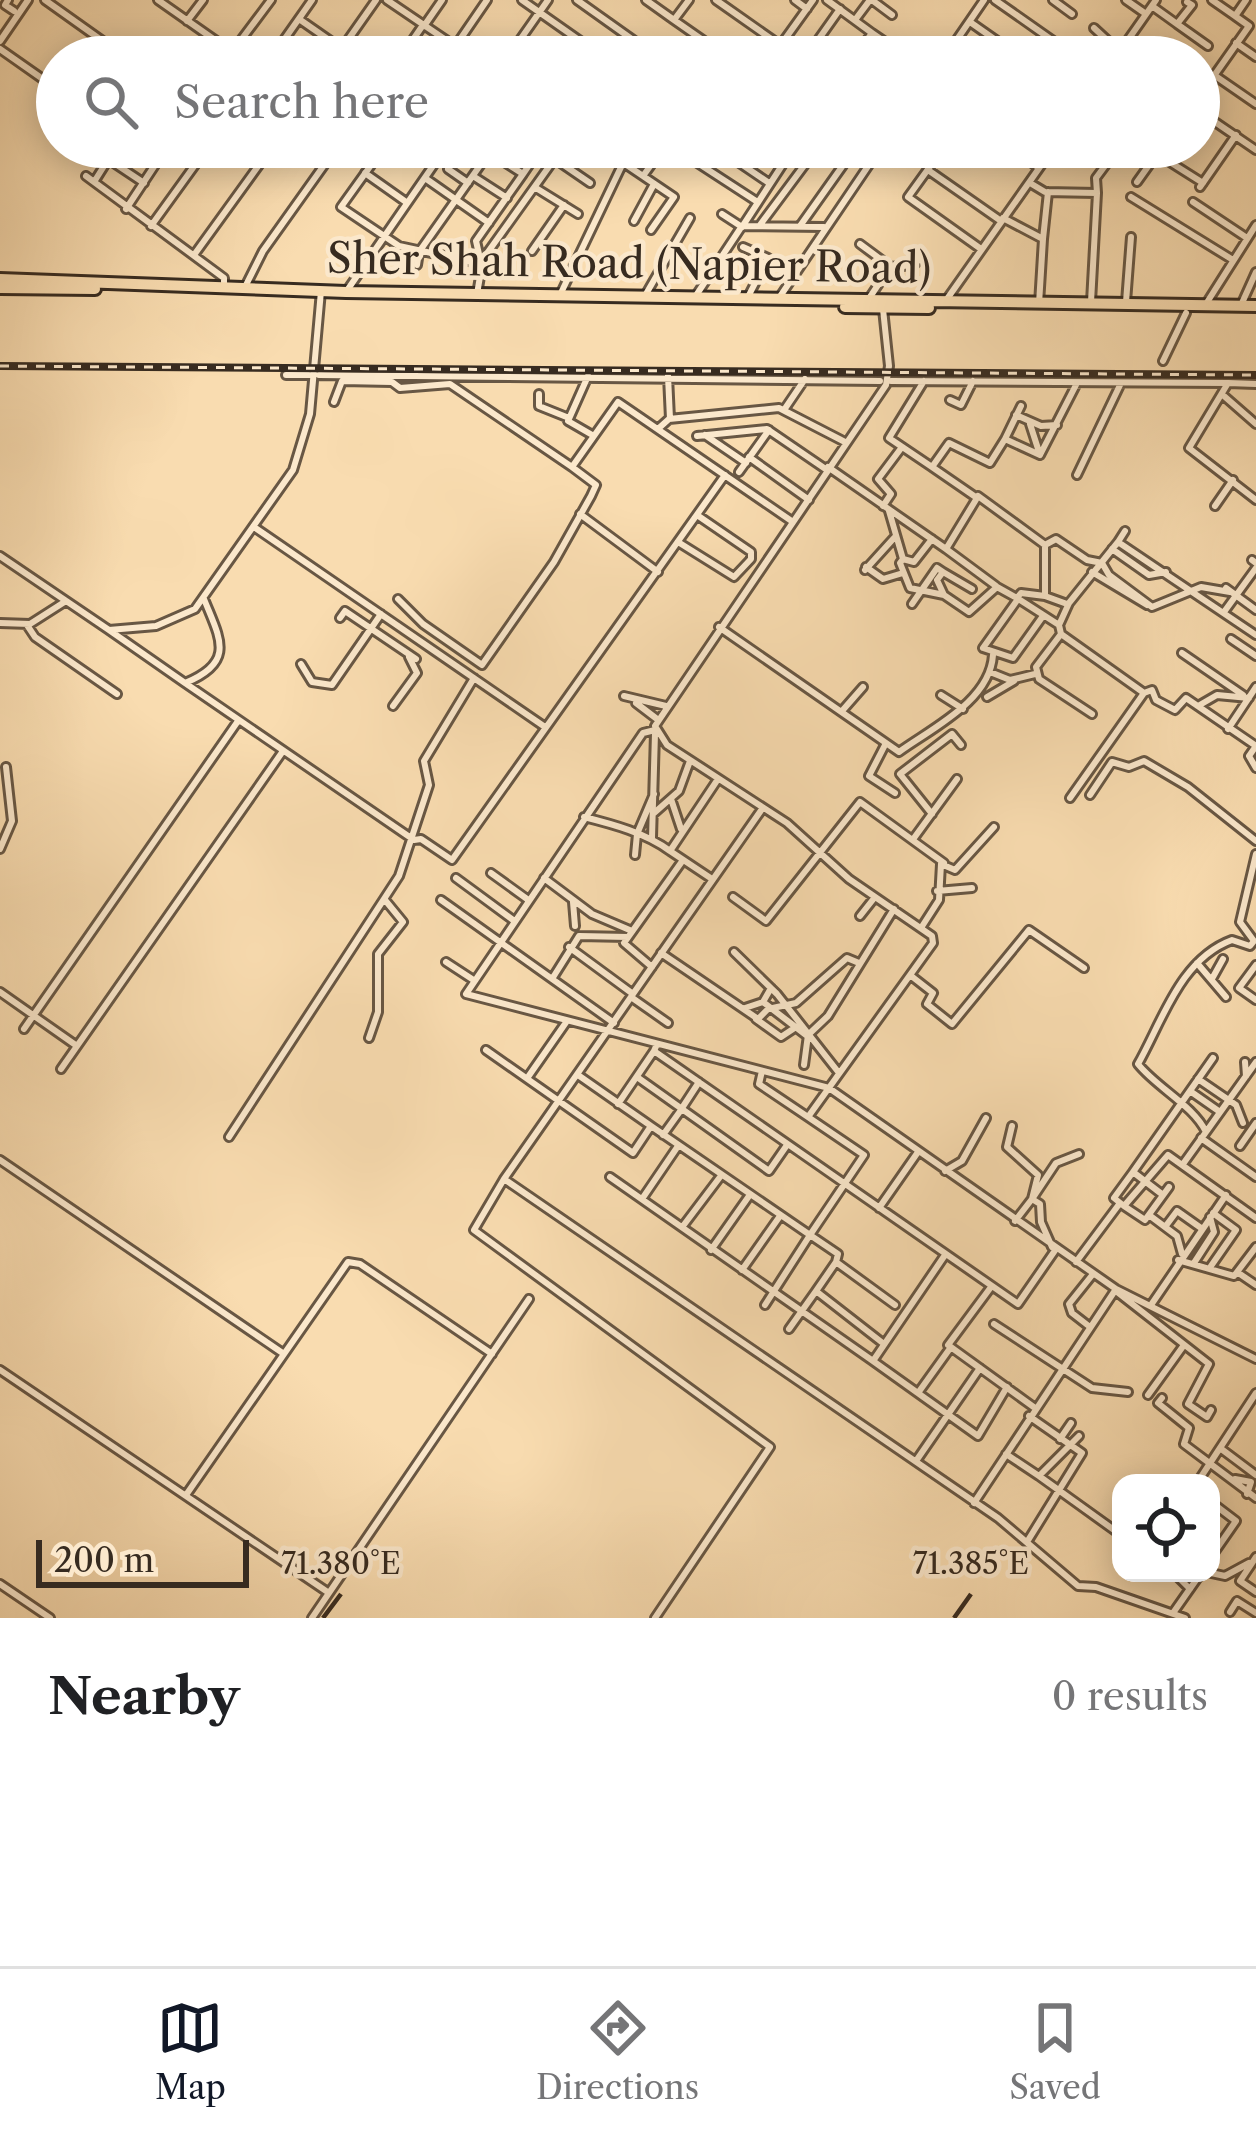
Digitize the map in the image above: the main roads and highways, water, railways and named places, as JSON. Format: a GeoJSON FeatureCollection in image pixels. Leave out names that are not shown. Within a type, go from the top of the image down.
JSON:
{"type":"FeatureCollection","features":[{"type":"Feature","properties":{"kind":"main road","name":"Sher Shah Road (Napier Road)"},"geometry":{"type":"LineString","coordinates":[[0,284],[1186,313],[1256,310]]}},
{"type":"Feature","properties":{"kind":"main road","name":"Sher Shah Road (Napier Road)"},"geometry":{"type":"LineString","coordinates":[[175,288],[470,296]]}},
{"type":"Feature","properties":{"kind":"main road","name":"Sher Shah Road (Napier Road)"},"geometry":{"type":"LineString","coordinates":[[559,298],[1256,310]]}},
{"type":"Feature","properties":{"kind":"railway"},"geometry":{"type":"LineString","coordinates":[[0,366],[1256,375]]}}]}
